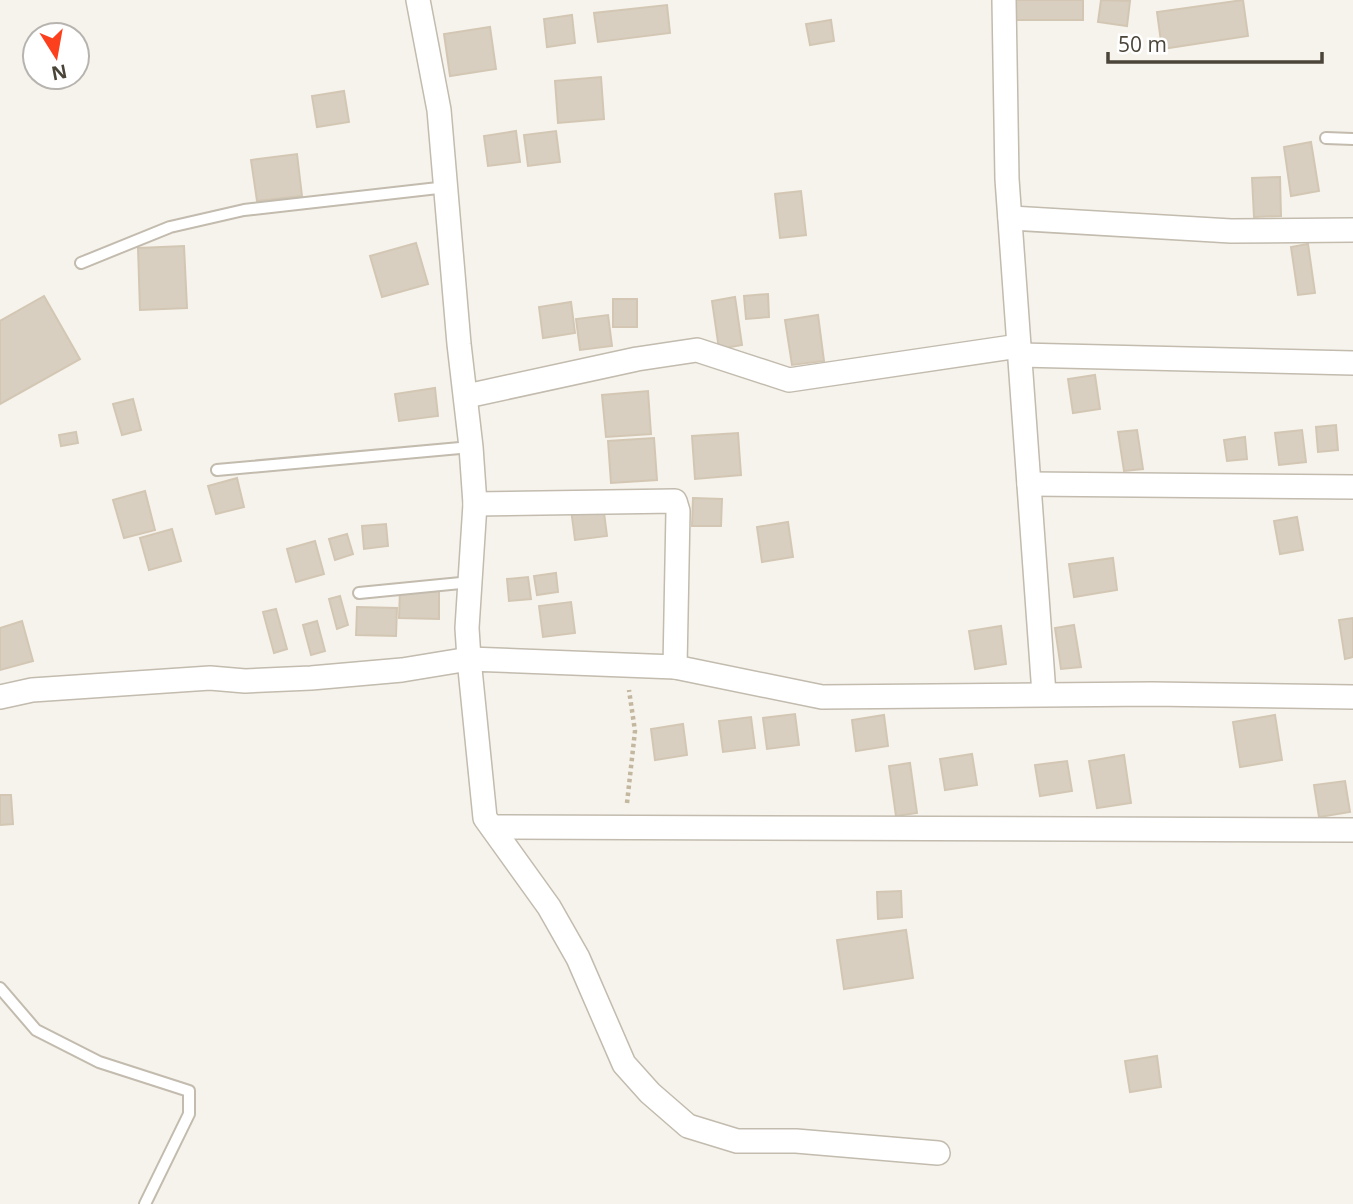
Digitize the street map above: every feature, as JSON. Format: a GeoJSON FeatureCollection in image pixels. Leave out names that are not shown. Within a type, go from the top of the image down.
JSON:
{"type":"FeatureCollection","features":[{"type":"Feature","properties":{"kind":"street"},"geometry":{"type":"LineString","coordinates":[[418,0],[439,110],[459,344],[467,396],[475,503],[467,628],[485,818],[549,908],[566,938],[624,1064],[650,1093],[688,1126],[737,1140],[796,1141],[937,1153]]}},
{"type":"Feature","properties":{"kind":"street"},"geometry":{"type":"LineString","coordinates":[[1004,0],[1010,218],[1044,694]]}},
{"type":"Feature","properties":{"kind":"street"},"geometry":{"type":"LineString","coordinates":[[1010,218],[1231,231],[1353,230]]}},
{"type":"Feature","properties":{"kind":"street"},"geometry":{"type":"LineString","coordinates":[[467,396],[637,359],[697,350],[789,380],[1020,351],[1353,362]]}},
{"type":"Feature","properties":{"kind":"street"},"geometry":{"type":"LineString","coordinates":[[1029,484],[1353,487]]}},
{"type":"Feature","properties":{"kind":"street"},"geometry":{"type":"LineString","coordinates":[[475,503],[675,501],[678,511],[675,667]]}},
{"type":"Feature","properties":{"kind":"street"},"geometry":{"type":"LineString","coordinates":[[0,697],[33,690],[210,678],[245,681],[311,678],[402,670],[469,659],[675,667],[822,696],[1044,694],[1353,697]]}},
{"type":"Feature","properties":{"kind":"street"},"geometry":{"type":"LineString","coordinates":[[492,827],[1353,830]]}},
{"type":"Feature","properties":{"kind":"lane"},"geometry":{"type":"LineString","coordinates":[[1326,138],[1353,139]]}},
{"type":"Feature","properties":{"kind":"lane"},"geometry":{"type":"LineString","coordinates":[[81,263],[170,227],[244,210],[447,187]]}},
{"type":"Feature","properties":{"kind":"lane"},"geometry":{"type":"LineString","coordinates":[[217,470],[471,447]]}},
{"type":"Feature","properties":{"kind":"lane"},"geometry":{"type":"LineString","coordinates":[[359,593],[471,582]]}},
{"type":"Feature","properties":{"kind":"lane"},"geometry":{"type":"LineString","coordinates":[[0,988],[36,1030],[99,1062],[189,1091],[189,1114],[145,1204]]}},
{"type":"Feature","properties":{"kind":"path"},"geometry":{"type":"LineString","coordinates":[[624,828],[635,731],[626,665]]}},
{"type":"Feature","properties":{"kind":"building"},"geometry":{"type":"Polygon","coordinates":[[[1016,0],[1083,0],[1083,20],[1016,20],[1016,0]]]}},
{"type":"Feature","properties":{"kind":"building"},"geometry":{"type":"Polygon","coordinates":[[[1101,0],[1130,1],[1127,26],[1098,22],[1101,0]]]}},
{"type":"Feature","properties":{"kind":"building"},"geometry":{"type":"Polygon","coordinates":[[[1243,0],[1248,36],[1162,49],[1157,12],[1243,0]]]}},
{"type":"Feature","properties":{"kind":"building"},"geometry":{"type":"Polygon","coordinates":[[[667,5],[670,33],[598,42],[594,13],[667,5]]]}},
{"type":"Feature","properties":{"kind":"building"},"geometry":{"type":"Polygon","coordinates":[[[572,15],[575,43],[547,47],[544,19],[572,15]]]}},
{"type":"Feature","properties":{"kind":"building"},"geometry":{"type":"Polygon","coordinates":[[[831,20],[834,41],[810,45],[806,24],[831,20]]]}},
{"type":"Feature","properties":{"kind":"building"},"geometry":{"type":"Polygon","coordinates":[[[490,27],[496,69],[450,76],[444,34],[490,27]]]}},
{"type":"Feature","properties":{"kind":"building"},"geometry":{"type":"Polygon","coordinates":[[[601,77],[604,119],[558,123],[555,81],[601,77]]]}},
{"type":"Feature","properties":{"kind":"building"},"geometry":{"type":"Polygon","coordinates":[[[344,91],[349,122],[317,127],[312,96],[344,91]]]}},
{"type":"Feature","properties":{"kind":"building"},"geometry":{"type":"Polygon","coordinates":[[[516,131],[520,162],[488,166],[484,136],[516,131]]]}},
{"type":"Feature","properties":{"kind":"building"},"geometry":{"type":"Polygon","coordinates":[[[556,131],[560,162],[528,166],[524,135],[556,131]]]}},
{"type":"Feature","properties":{"kind":"building"},"geometry":{"type":"Polygon","coordinates":[[[1311,142],[1319,191],[1291,196],[1284,147],[1311,142]]]}},
{"type":"Feature","properties":{"kind":"building"},"geometry":{"type":"Polygon","coordinates":[[[297,154],[302,196],[257,201],[251,160],[297,154]]]}},
{"type":"Feature","properties":{"kind":"building"},"geometry":{"type":"Polygon","coordinates":[[[1280,177],[1281,216],[1254,217],[1252,178],[1280,177]]]}},
{"type":"Feature","properties":{"kind":"building"},"geometry":{"type":"Polygon","coordinates":[[[801,191],[806,235],[780,238],[775,194],[801,191]]]}},
{"type":"Feature","properties":{"kind":"building"},"geometry":{"type":"Polygon","coordinates":[[[416,243],[428,284],[382,297],[370,256],[416,243]]]}},
{"type":"Feature","properties":{"kind":"building"},"geometry":{"type":"Polygon","coordinates":[[[1308,244],[1315,293],[1298,295],[1291,247],[1308,244]]]}},
{"type":"Feature","properties":{"kind":"building"},"geometry":{"type":"Polygon","coordinates":[[[184,246],[187,308],[140,310],[138,248],[184,246]]]}},
{"type":"Feature","properties":{"kind":"building"},"geometry":{"type":"Polygon","coordinates":[[[768,294],[769,317],[746,319],[744,296],[768,294]]]}},
{"type":"Feature","properties":{"kind":"building"},"geometry":{"type":"Polygon","coordinates":[[[44,296],[80,359],[0,404],[0,321],[44,296]]]}},
{"type":"Feature","properties":{"kind":"building"},"geometry":{"type":"Polygon","coordinates":[[[735,297],[742,345],[719,349],[712,301],[735,297]]]}},
{"type":"Feature","properties":{"kind":"building"},"geometry":{"type":"Polygon","coordinates":[[[613,299],[637,299],[637,327],[613,327],[613,299]]]}},
{"type":"Feature","properties":{"kind":"building"},"geometry":{"type":"Polygon","coordinates":[[[571,302],[575,333],[543,338],[539,307],[571,302]]]}},
{"type":"Feature","properties":{"kind":"building"},"geometry":{"type":"Polygon","coordinates":[[[608,315],[612,346],[580,350],[576,319],[608,315]]]}},
{"type":"Feature","properties":{"kind":"building"},"geometry":{"type":"Polygon","coordinates":[[[818,315],[824,361],[792,365],[785,320],[818,315]]]}},
{"type":"Feature","properties":{"kind":"building"},"geometry":{"type":"Polygon","coordinates":[[[1095,375],[1100,409],[1073,413],[1068,379],[1095,375]]]}},
{"type":"Feature","properties":{"kind":"building"},"geometry":{"type":"Polygon","coordinates":[[[435,388],[438,416],[399,421],[395,394],[435,388]]]}},
{"type":"Feature","properties":{"kind":"building"},"geometry":{"type":"Polygon","coordinates":[[[648,391],[651,434],[606,437],[602,395],[648,391]]]}},
{"type":"Feature","properties":{"kind":"building"},"geometry":{"type":"Polygon","coordinates":[[[133,399],[141,430],[122,435],[113,404],[133,399]]]}},
{"type":"Feature","properties":{"kind":"building"},"geometry":{"type":"Polygon","coordinates":[[[1336,425],[1338,450],[1318,452],[1316,427],[1336,425]]]}},
{"type":"Feature","properties":{"kind":"building"},"geometry":{"type":"Polygon","coordinates":[[[1137,430],[1143,469],[1124,471],[1118,432],[1137,430]]]}},
{"type":"Feature","properties":{"kind":"building"},"geometry":{"type":"Polygon","coordinates":[[[1302,430],[1306,462],[1279,465],[1275,433],[1302,430]]]}},
{"type":"Feature","properties":{"kind":"building"},"geometry":{"type":"Polygon","coordinates":[[[76,432],[78,443],[61,446],[59,435],[76,432]]]}},
{"type":"Feature","properties":{"kind":"building"},"geometry":{"type":"Polygon","coordinates":[[[738,433],[741,475],[695,479],[692,436],[738,433]]]}},
{"type":"Feature","properties":{"kind":"building"},"geometry":{"type":"Polygon","coordinates":[[[1245,437],[1247,459],[1227,461],[1224,440],[1245,437]]]}},
{"type":"Feature","properties":{"kind":"building"},"geometry":{"type":"Polygon","coordinates":[[[654,438],[657,480],[611,483],[608,441],[654,438]]]}},
{"type":"Feature","properties":{"kind":"building"},"geometry":{"type":"Polygon","coordinates":[[[237,478],[244,507],[216,514],[208,486],[237,478]]]}},
{"type":"Feature","properties":{"kind":"building"},"geometry":{"type":"Polygon","coordinates":[[[145,491],[155,530],[124,538],[113,500],[145,491]]]}},
{"type":"Feature","properties":{"kind":"building"},"geometry":{"type":"Polygon","coordinates":[[[693,498],[722,499],[721,526],[692,526],[693,498]]]}},
{"type":"Feature","properties":{"kind":"building"},"geometry":{"type":"Polygon","coordinates":[[[603,505],[607,536],[575,540],[571,509],[603,505]]]}},
{"type":"Feature","properties":{"kind":"building"},"geometry":{"type":"Polygon","coordinates":[[[1297,517],[1303,550],[1280,554],[1274,521],[1297,517]]]}},
{"type":"Feature","properties":{"kind":"building"},"geometry":{"type":"Polygon","coordinates":[[[788,522],[793,557],[762,562],[757,527],[788,522]]]}},
{"type":"Feature","properties":{"kind":"building"},"geometry":{"type":"Polygon","coordinates":[[[386,524],[388,546],[364,549],[362,526],[386,524]]]}},
{"type":"Feature","properties":{"kind":"building"},"geometry":{"type":"Polygon","coordinates":[[[172,529],[181,561],[149,570],[140,538],[172,529]]]}},
{"type":"Feature","properties":{"kind":"building"},"geometry":{"type":"Polygon","coordinates":[[[347,534],[353,554],[335,560],[329,539],[347,534]]]}},
{"type":"Feature","properties":{"kind":"building"},"geometry":{"type":"Polygon","coordinates":[[[315,541],[324,574],[296,582],[287,549],[315,541]]]}},
{"type":"Feature","properties":{"kind":"building"},"geometry":{"type":"Polygon","coordinates":[[[1113,558],[1117,590],[1074,597],[1069,564],[1113,558]]]}},
{"type":"Feature","properties":{"kind":"building"},"geometry":{"type":"Polygon","coordinates":[[[556,573],[558,592],[537,595],[534,576],[556,573]]]}},
{"type":"Feature","properties":{"kind":"building"},"geometry":{"type":"Polygon","coordinates":[[[528,577],[531,599],[509,601],[507,579],[528,577]]]}},
{"type":"Feature","properties":{"kind":"building"},"geometry":{"type":"Polygon","coordinates":[[[400,590],[439,591],[439,619],[399,618],[400,590]]]}},
{"type":"Feature","properties":{"kind":"building"},"geometry":{"type":"Polygon","coordinates":[[[340,596],[348,625],[337,629],[329,599],[340,596]]]}},
{"type":"Feature","properties":{"kind":"building"},"geometry":{"type":"Polygon","coordinates":[[[571,602],[575,633],[543,637],[539,606],[571,602]]]}},
{"type":"Feature","properties":{"kind":"building"},"geometry":{"type":"Polygon","coordinates":[[[357,607],[397,608],[396,636],[356,635],[357,607]]]}},
{"type":"Feature","properties":{"kind":"building"},"geometry":{"type":"Polygon","coordinates":[[[276,609],[287,649],[274,653],[263,612],[276,609]]]}},
{"type":"Feature","properties":{"kind":"building"},"geometry":{"type":"Polygon","coordinates":[[[1353,618],[1353,657],[1345,659],[1339,620],[1353,618]]]}},
{"type":"Feature","properties":{"kind":"building"},"geometry":{"type":"Polygon","coordinates":[[[22,621],[33,661],[0,670],[0,628],[22,621]]]}},
{"type":"Feature","properties":{"kind":"building"},"geometry":{"type":"Polygon","coordinates":[[[317,621],[325,651],[311,655],[303,625],[317,621]]]}},
{"type":"Feature","properties":{"kind":"building"},"geometry":{"type":"Polygon","coordinates":[[[1074,625],[1081,667],[1061,669],[1055,628],[1074,625]]]}},
{"type":"Feature","properties":{"kind":"building"},"geometry":{"type":"Polygon","coordinates":[[[1001,626],[1006,664],[975,669],[969,631],[1001,626]]]}},
{"type":"Feature","properties":{"kind":"building"},"geometry":{"type":"Polygon","coordinates":[[[795,714],[799,745],[767,749],[763,718],[795,714]]]}},
{"type":"Feature","properties":{"kind":"building"},"geometry":{"type":"Polygon","coordinates":[[[884,715],[888,746],[856,751],[852,720],[884,715]]]}},
{"type":"Feature","properties":{"kind":"building"},"geometry":{"type":"Polygon","coordinates":[[[1275,715],[1282,760],[1240,767],[1233,722],[1275,715]]]}},
{"type":"Feature","properties":{"kind":"building"},"geometry":{"type":"Polygon","coordinates":[[[751,717],[755,748],[723,752],[719,721],[751,717]]]}},
{"type":"Feature","properties":{"kind":"building"},"geometry":{"type":"Polygon","coordinates":[[[683,724],[687,755],[655,760],[651,729],[683,724]]]}},
{"type":"Feature","properties":{"kind":"building"},"geometry":{"type":"Polygon","coordinates":[[[972,754],[977,785],[945,790],[940,759],[972,754]]]}},
{"type":"Feature","properties":{"kind":"building"},"geometry":{"type":"Polygon","coordinates":[[[1124,755],[1131,803],[1097,808],[1089,761],[1124,755]]]}},
{"type":"Feature","properties":{"kind":"building"},"geometry":{"type":"Polygon","coordinates":[[[1067,761],[1072,791],[1040,796],[1035,765],[1067,761]]]}},
{"type":"Feature","properties":{"kind":"building"},"geometry":{"type":"Polygon","coordinates":[[[910,763],[917,813],[896,816],[889,766],[910,763]]]}},
{"type":"Feature","properties":{"kind":"building"},"geometry":{"type":"Polygon","coordinates":[[[1345,781],[1350,812],[1319,817],[1314,785],[1345,781]]]}},
{"type":"Feature","properties":{"kind":"building"},"geometry":{"type":"Polygon","coordinates":[[[0,795],[11,795],[13,824],[0,825],[0,795]]]}},
{"type":"Feature","properties":{"kind":"building"},"geometry":{"type":"Polygon","coordinates":[[[901,891],[902,917],[878,919],[877,892],[901,891]]]}},
{"type":"Feature","properties":{"kind":"building"},"geometry":{"type":"Polygon","coordinates":[[[906,930],[913,978],[844,989],[837,940],[906,930]]]}},
{"type":"Feature","properties":{"kind":"building"},"geometry":{"type":"Polygon","coordinates":[[[1157,1056],[1161,1087],[1130,1092],[1125,1061],[1157,1056]]]}}]}
